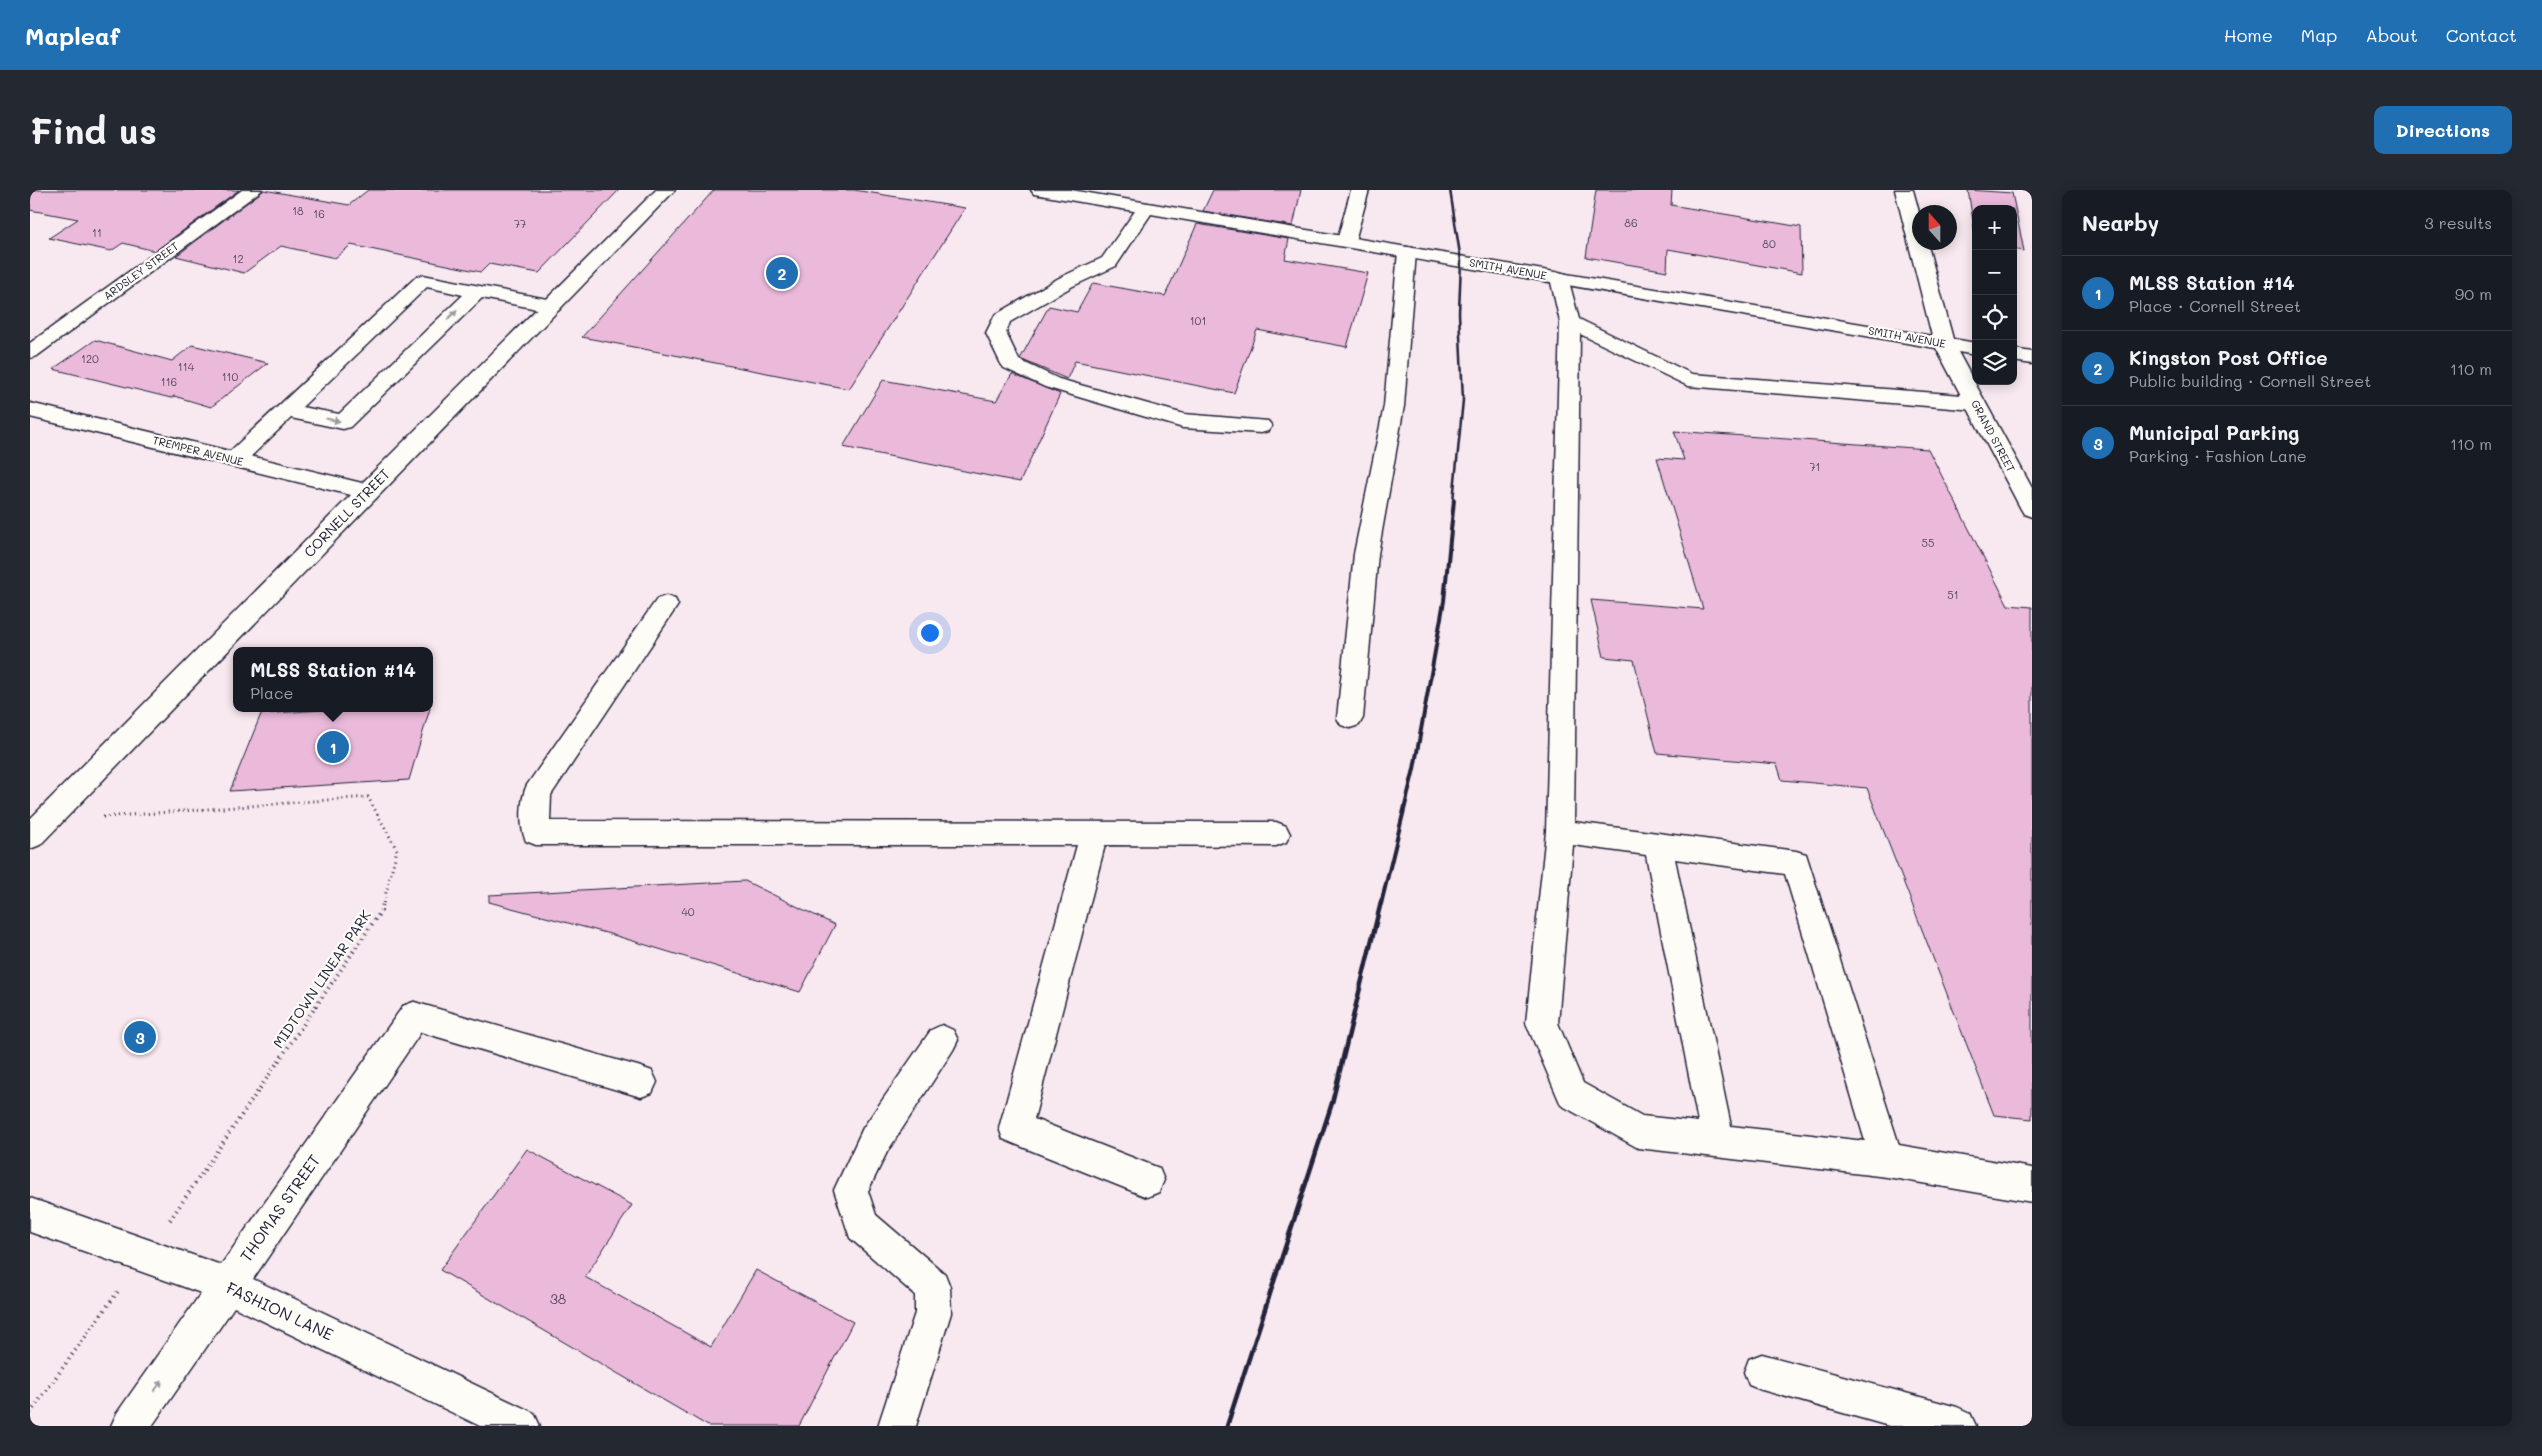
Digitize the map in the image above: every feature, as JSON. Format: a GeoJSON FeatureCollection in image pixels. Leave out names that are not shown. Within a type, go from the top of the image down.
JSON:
{"type":"FeatureCollection","features":[{"type":"Feature","properties":{"kind":"street","name":"ARDSLEY STREET"},"geometry":{"type":"LineString","coordinates":[[30,352],[253,190]]}},
{"type":"Feature","properties":{"kind":"street","name":"CORNELL STREET"},"geometry":{"type":"LineString","coordinates":[[30,837],[59,810],[366,492],[666,190]]}},
{"type":"Feature","properties":{"kind":"street","name":"SMITH AVENUE"},"geometry":{"type":"LineString","coordinates":[[1040,190],[1972,348]]}},
{"type":"Feature","properties":{"kind":"street"},"geometry":{"type":"LineString","coordinates":[[1346,241],[1360,190]]}},
{"type":"Feature","properties":{"kind":"street","name":"GRAND STREET"},"geometry":{"type":"LineString","coordinates":[[1904,190],[1944,344],[2032,509]]}},
{"type":"Feature","properties":{"kind":"street"},"geometry":{"type":"LineString","coordinates":[[1146,208],[1109,262],[1066,282],[1002,319],[996,333],[1011,364],[1052,383],[1184,422],[1262,426]]}},
{"type":"Feature","properties":{"kind":"street"},"geometry":{"type":"LineString","coordinates":[[1350,718],[1366,554],[1394,406],[1407,252]]}},
{"type":"Feature","properties":{"kind":"street"},"geometry":{"type":"LineString","coordinates":[[1559,278],[1570,322],[1560,832],[1542,1023],[1572,1094],[1638,1132],[1887,1160],[2032,1186]]}},
{"type":"Feature","properties":{"kind":"street"},"geometry":{"type":"LineString","coordinates":[[234,460],[423,281],[552,306]]}},
{"type":"Feature","properties":{"kind":"street"},"geometry":{"type":"LineString","coordinates":[[286,410],[342,422],[476,292]]}},
{"type":"Feature","properties":{"kind":"street"},"geometry":{"type":"LineString","coordinates":[[1570,322],[1688,380],[1975,403]]}},
{"type":"Feature","properties":{"kind":"street"},"geometry":{"type":"LineString","coordinates":[[2017,356],[2032,358]]}},
{"type":"Feature","properties":{"kind":"street","name":"TREMPER AVENUE"},"geometry":{"type":"LineString","coordinates":[[30,410],[366,492]]}},
{"type":"Feature","properties":{"kind":"street"},"geometry":{"type":"LineString","coordinates":[[666,605],[537,793],[536,833],[1276,834]]}},
{"type":"Feature","properties":{"kind":"street"},"geometry":{"type":"LineString","coordinates":[[1560,832],[1796,863],[1887,1160]]}},
{"type":"Feature","properties":{"kind":"street"},"geometry":{"type":"LineString","coordinates":[[1094,833],[1015,1128],[1147,1180]]}},
{"type":"Feature","properties":{"kind":"street"},"geometry":{"type":"LineString","coordinates":[[1658,845],[1718,1142]]}},
{"type":"Feature","properties":{"kind":"street","name":"THOMAS STREET"},"geometry":{"type":"LineString","coordinates":[[130,1426],[414,1016],[640,1082]]}},
{"type":"Feature","properties":{"kind":"street"},"geometry":{"type":"LineString","coordinates":[[897,1426],[933,1313],[932,1287],[862,1226],[851,1190],[875,1140],[942,1040]]}},
{"type":"Feature","properties":{"kind":"street","name":"FASHION LANE"},"geometry":{"type":"LineString","coordinates":[[30,1215],[227,1285],[522,1426]]}},
{"type":"Feature","properties":{"kind":"street"},"geometry":{"type":"LineString","coordinates":[[1762,1372],[1957,1426]]}},
{"type":"Feature","properties":{"kind":"path","name":"MIDTOWN LINEAR PARK"},"geometry":{"type":"LineString","coordinates":[[30,1413],[193,1189],[381,911],[398,850],[368,797],[107,817],[59,810]]}},
{"type":"Feature","properties":{"kind":"building"},"geometry":{"type":"Polygon","coordinates":[[[31,190],[239,190],[155,251],[123,243],[111,251],[49,238],[78,219],[30,210],[31,190]]]}},
{"type":"Feature","properties":{"kind":"building"},"geometry":{"type":"Polygon","coordinates":[[[264,190],[349,205],[368,190],[619,190],[539,273],[489,264],[481,272],[351,245],[335,258],[281,246],[244,273],[176,256],[264,190]]]}},
{"type":"Feature","properties":{"kind":"building"},"geometry":{"type":"Polygon","coordinates":[[[714,190],[854,190],[965,208],[849,389],[582,337],[714,190]]]}},
{"type":"Feature","properties":{"kind":"building"},"geometry":{"type":"Polygon","coordinates":[[[1213,190],[1301,190],[1293,226],[1203,211],[1213,190]]]}},
{"type":"Feature","properties":{"kind":"building"},"geometry":{"type":"Polygon","coordinates":[[[1596,190],[1672,190],[1671,205],[1801,227],[1802,273],[1668,249],[1667,271],[1586,257],[1596,190]]]}},
{"type":"Feature","properties":{"kind":"building"},"geometry":{"type":"Polygon","coordinates":[[[1968,190],[2012,193],[2014,205],[1972,205],[1972,215],[1968,190]]]}},
{"type":"Feature","properties":{"kind":"building"},"geometry":{"type":"Polygon","coordinates":[[[2017,217],[2024,251],[2017,250],[2017,217]]]}},
{"type":"Feature","properties":{"kind":"building"},"geometry":{"type":"Polygon","coordinates":[[[1197,224],[1289,239],[1285,259],[1368,273],[1347,347],[1257,330],[1234,393],[1075,361],[1067,379],[1020,359],[1049,306],[1077,312],[1093,283],[1165,296],[1197,224]]]}},
{"type":"Feature","properties":{"kind":"building"},"geometry":{"type":"Polygon","coordinates":[[[95,340],[172,361],[192,345],[268,363],[211,407],[174,396],[171,398],[53,369],[95,340]]]}},
{"type":"Feature","properties":{"kind":"building"},"geometry":{"type":"Polygon","coordinates":[[[1012,374],[1060,394],[1020,482],[843,447],[883,380],[996,401],[1012,374]]]}},
{"type":"Feature","properties":{"kind":"building"},"geometry":{"type":"Polygon","coordinates":[[[1674,431],[1928,449],[2008,605],[2032,607],[2032,1119],[1994,1115],[1867,788],[1782,780],[1777,764],[1657,753],[1634,660],[1604,657],[1591,600],[1703,609],[1657,458],[1684,460],[1674,431]]]}},
{"type":"Feature","properties":{"kind":"building"},"geometry":{"type":"Polygon","coordinates":[[[292,712],[429,712],[409,780],[230,791],[261,714],[292,712]]]}},
{"type":"Feature","properties":{"kind":"building"},"geometry":{"type":"Polygon","coordinates":[[[745,881],[835,925],[800,992],[610,934],[489,902],[489,895],[745,881]]]}},
{"type":"Feature","properties":{"kind":"building"},"geometry":{"type":"Polygon","coordinates":[[[527,1149],[632,1205],[585,1277],[711,1347],[756,1270],[853,1322],[799,1426],[708,1426],[440,1270],[527,1149]]]}},
{"type":"Feature","properties":{"kind":"railway"},"geometry":{"type":"LineString","coordinates":[[1450,190],[1461,261],[1459,313],[1463,400],[1453,501]]}},
{"type":"Feature","properties":{"kind":"railway"},"geometry":{"type":"LineString","coordinates":[[1381,904],[1414,769],[1444,601],[1454,500]]}},
{"type":"Feature","properties":{"kind":"railway"},"geometry":{"type":"LineString","coordinates":[[1227,1426],[1332,1103],[1381,902]]}},
{"type":"Feature","properties":{"kind":"place","name":"Kingston Post Office"},"geometry":{"type":"Point","coordinates":[782,273]}},
{"type":"Feature","properties":{"kind":"place","name":"MLSS Station #14"},"geometry":{"type":"Point","coordinates":[333,747]}},
{"type":"Feature","properties":{"kind":"place","name":"Municipal Parking"},"geometry":{"type":"Point","coordinates":[140,1037]}}]}
